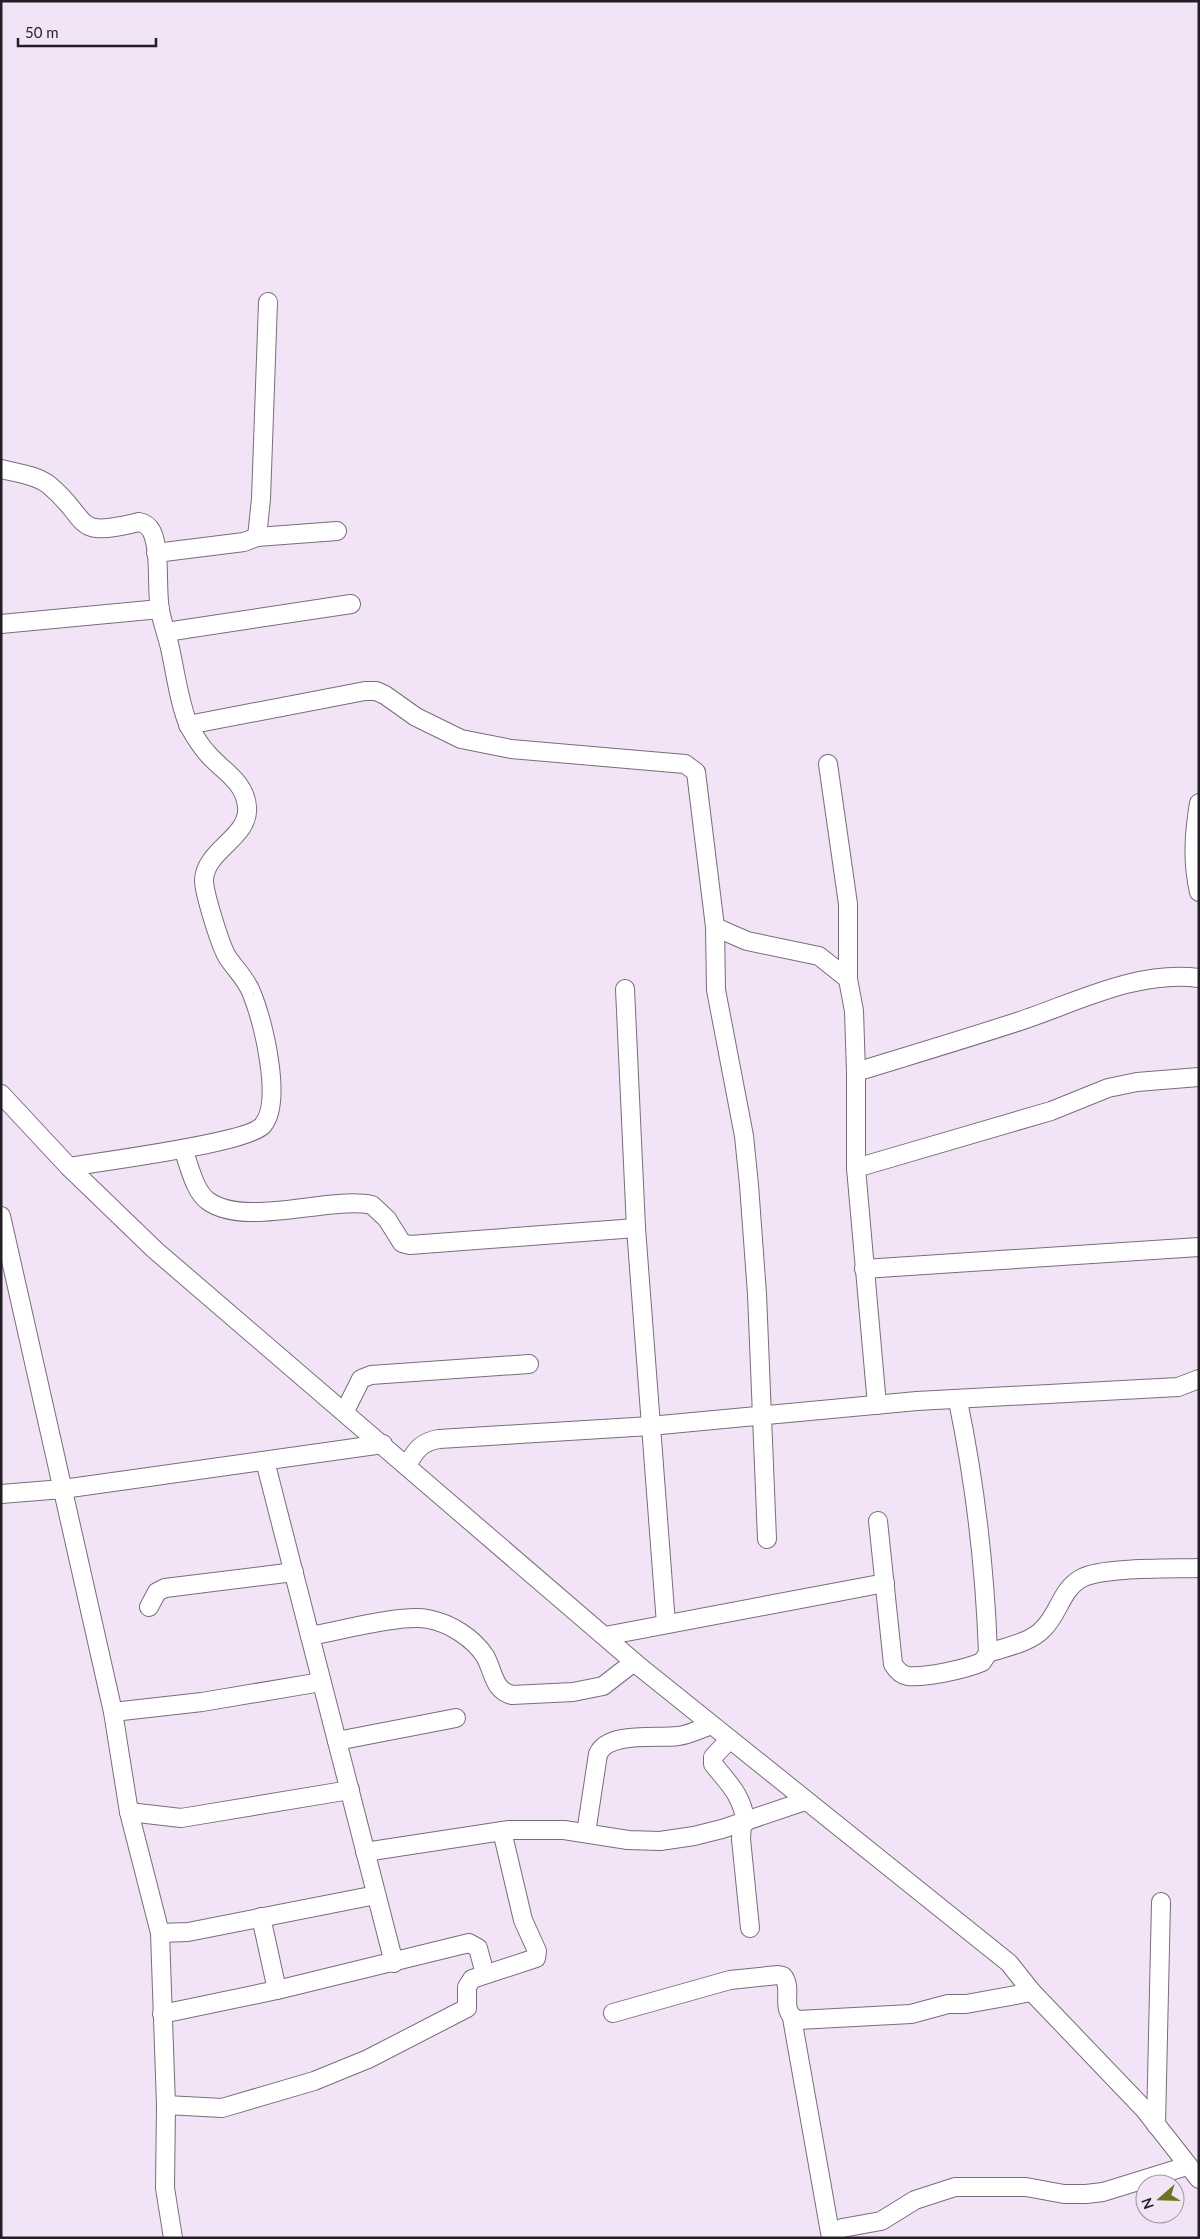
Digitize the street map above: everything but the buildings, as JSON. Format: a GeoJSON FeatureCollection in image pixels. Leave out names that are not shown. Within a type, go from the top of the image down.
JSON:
{"type":"FeatureCollection","features":[{"type":"Feature","properties":{"kind":"street"},"geometry":{"type":"LineString","coordinates":[[257,537],[261,499],[268,302]]}},
{"type":"Feature","properties":{"kind":"street"},"geometry":{"type":"LineString","coordinates":[[1,469],[27,475],[48,484],[81,521],[93,530],[106,530],[139,522],[144,523],[153,534],[160,609],[188,725],[208,754],[234,777],[246,801],[246,820],[211,861],[204,877],[205,889],[228,958],[239,971],[253,995],[266,1044],[270,1074],[271,1106],[263,1126],[251,1134],[182,1149],[69,1167]]}},
{"type":"Feature","properties":{"kind":"street"},"geometry":{"type":"LineString","coordinates":[[156,553],[244,542],[257,537],[337,531]]}},
{"type":"Feature","properties":{"kind":"street"},"geometry":{"type":"LineString","coordinates":[[166,632],[351,604]]}},
{"type":"Feature","properties":{"kind":"street"},"geometry":{"type":"LineString","coordinates":[[1,624],[160,609]]}},
{"type":"Feature","properties":{"kind":"street"},"geometry":{"type":"LineString","coordinates":[[188,725],[365,691],[376,691],[416,717],[461,739],[511,749],[685,764],[696,772],[715,926],[716,990],[744,1136],[747,1165],[757,1294],[760,1416],[767,1539]]}},
{"type":"Feature","properties":{"kind":"street"},"geometry":{"type":"LineString","coordinates":[[828,764],[848,904],[848,979],[854,1011],[856,1072],[856,1168],[877,1405]]}},
{"type":"Feature","properties":{"kind":"street"},"geometry":{"type":"LineString","coordinates":[[1199,803],[1193,844],[1194,869],[1199,892]]}},
{"type":"Feature","properties":{"kind":"street"},"geometry":{"type":"LineString","coordinates":[[715,926],[748,941],[819,956],[848,979]]}},
{"type":"Feature","properties":{"kind":"street"},"geometry":{"type":"LineString","coordinates":[[856,1072],[1019,1021],[1134,982],[1173,975],[1199,978]]}},
{"type":"Feature","properties":{"kind":"street"},"geometry":{"type":"LineString","coordinates":[[625,989],[636,1228],[666,1624]]}},
{"type":"Feature","properties":{"kind":"street"},"geometry":{"type":"LineString","coordinates":[[856,1168],[1052,1111],[1108,1088],[1137,1082],[1199,1077]]}},
{"type":"Feature","properties":{"kind":"street"},"geometry":{"type":"LineString","coordinates":[[1,1094],[69,1167],[155,1250],[345,1411],[634,1662],[1009,1963],[1032,1992],[1144,2109],[1193,2173],[1086,2194],[1064,2194],[1026,2187],[955,2187],[915,2200],[880,2221],[842,2228],[832,2238]]}},
{"type":"Feature","properties":{"kind":"street"},"geometry":{"type":"LineString","coordinates":[[182,1149],[198,1189],[207,1200],[219,1206],[236,1210],[267,1211],[365,1203],[372,1205],[387,1218],[402,1243],[410,1245],[636,1228]]}},
{"type":"Feature","properties":{"kind":"street"},"geometry":{"type":"LineString","coordinates":[[1,1216],[113,1712],[129,1812],[160,1933],[166,2105],[166,2188],[173,2238]]}},
{"type":"Feature","properties":{"kind":"street"},"geometry":{"type":"LineString","coordinates":[[864,1268],[1199,1248]]}},
{"type":"Feature","properties":{"kind":"street"},"geometry":{"type":"LineString","coordinates":[[345,1411],[361,1379],[371,1374],[529,1364]]}},
{"type":"Feature","properties":{"kind":"street"},"geometry":{"type":"LineString","coordinates":[[407,1465],[417,1448],[424,1442],[439,1439],[650,1426],[877,1405],[1178,1387],[1199,1379]]}},
{"type":"Feature","properties":{"kind":"street"},"geometry":{"type":"LineString","coordinates":[[958,1401],[968,1449],[988,1653]]}},
{"type":"Feature","properties":{"kind":"street"},"geometry":{"type":"LineString","coordinates":[[1,1494],[63,1490],[383,1444]]}},
{"type":"Feature","properties":{"kind":"street"},"geometry":{"type":"LineString","coordinates":[[265,1461],[394,1962]]}},
{"type":"Feature","properties":{"kind":"street"},"geometry":{"type":"LineString","coordinates":[[878,1522],[893,1664],[903,1674],[937,1673],[973,1666],[982,1662],[988,1653],[1033,1637],[1042,1631],[1052,1620],[1065,1593],[1072,1584],[1083,1578],[1100,1573],[1199,1568]]}},
{"type":"Feature","properties":{"kind":"street"},"geometry":{"type":"LineString","coordinates":[[150,1607],[157,1592],[165,1588],[294,1572]]}},
{"type":"Feature","properties":{"kind":"street"},"geometry":{"type":"LineString","coordinates":[[605,1636],[885,1583]]}},
{"type":"Feature","properties":{"kind":"street"},"geometry":{"type":"LineString","coordinates":[[310,1636],[406,1619],[430,1619],[467,1636],[481,1650],[497,1686],[503,1692],[512,1694],[560,1694],[603,1686],[634,1662]]}},
{"type":"Feature","properties":{"kind":"street"},"geometry":{"type":"LineString","coordinates":[[113,1712],[202,1702],[322,1682]]}},
{"type":"Feature","properties":{"kind":"street"},"geometry":{"type":"LineString","coordinates":[[337,1742],[456,1718]]}},
{"type":"Feature","properties":{"kind":"street"},"geometry":{"type":"LineString","coordinates":[[586,1833],[598,1754],[605,1745],[618,1740],[677,1736],[711,1725]]}},
{"type":"Feature","properties":{"kind":"street"},"geometry":{"type":"LineString","coordinates":[[729,1740],[713,1757],[713,1764],[737,1793],[743,1805],[744,1823],[741,1840],[750,1928]]}},
{"type":"Feature","properties":{"kind":"street"},"geometry":{"type":"LineString","coordinates":[[129,1812],[181,1818],[350,1790]]}},
{"type":"Feature","properties":{"kind":"street"},"geometry":{"type":"LineString","coordinates":[[365,1852],[502,1831],[564,1830],[628,1840],[660,1841],[694,1836],[744,1823],[805,1801]]}},
{"type":"Feature","properties":{"kind":"street"},"geometry":{"type":"LineString","coordinates":[[166,2105],[222,2108],[323,2078],[368,2059],[467,2008],[469,1981],[532,1959],[537,1955],[523,1920],[502,1831]]}},
{"type":"Feature","properties":{"kind":"street"},"geometry":{"type":"LineString","coordinates":[[160,1933],[188,1932],[376,1895]]}},
{"type":"Feature","properties":{"kind":"street"},"geometry":{"type":"LineString","coordinates":[[1156,2125],[1162,1902]]}},
{"type":"Feature","properties":{"kind":"street"},"geometry":{"type":"LineString","coordinates":[[261,1917],[277,1990]]}},
{"type":"Feature","properties":{"kind":"street"},"geometry":{"type":"LineString","coordinates":[[162,2014],[277,1990],[469,1943],[478,1948],[485,1974]]}},
{"type":"Feature","properties":{"kind":"street"},"geometry":{"type":"LineString","coordinates":[[613,2013],[730,1980],[783,1976],[787,1981],[787,2004],[792,2018],[832,2238]]}},
{"type":"Feature","properties":{"kind":"street"},"geometry":{"type":"LineString","coordinates":[[792,2018],[807,2020],[911,2014],[948,2004],[966,2004],[1032,1992]]}}]}
